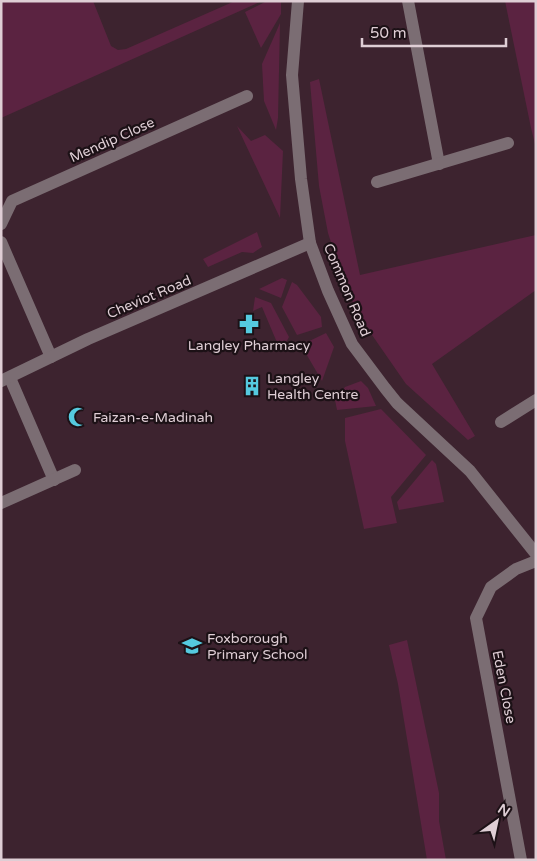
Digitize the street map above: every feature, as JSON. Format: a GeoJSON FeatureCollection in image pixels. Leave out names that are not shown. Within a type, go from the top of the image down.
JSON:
{"type":"FeatureCollection","features":[{"type":"Feature","properties":{"kind":"street","name":"Common Road"},"geometry":{"type":"LineString","coordinates":[[298,1],[292,75],[301,179],[310,243],[352,344],[397,403],[470,471],[536,554]]}},
{"type":"Feature","properties":{"kind":"street"},"geometry":{"type":"LineString","coordinates":[[408,1],[439,164]]}},
{"type":"Feature","properties":{"kind":"street","name":"Mendip Close"},"geometry":{"type":"LineString","coordinates":[[1,224],[12,202],[247,96]]}},
{"type":"Feature","properties":{"kind":"street"},"geometry":{"type":"LineString","coordinates":[[377,182],[508,143]]}},
{"type":"Feature","properties":{"kind":"street"},"geometry":{"type":"LineString","coordinates":[[1,242],[50,357]]}},
{"type":"Feature","properties":{"kind":"street","name":"Cheviot Road"},"geometry":{"type":"LineString","coordinates":[[5,380],[88,339],[310,243]]}},
{"type":"Feature","properties":{"kind":"street"},"geometry":{"type":"LineString","coordinates":[[5,380],[54,480]]}},
{"type":"Feature","properties":{"kind":"street"},"geometry":{"type":"LineString","coordinates":[[501,422],[536,400]]}},
{"type":"Feature","properties":{"kind":"street"},"geometry":{"type":"LineString","coordinates":[[1,503],[75,470]]}},
{"type":"Feature","properties":{"kind":"street","name":"Eden Close"},"geometry":{"type":"LineString","coordinates":[[521,860],[476,618],[492,587],[516,569],[536,561]]}},
{"type":"Feature","properties":{"kind":"shaded area"},"geometry":{"type":"Polygon","coordinates":[[[1,1],[93,1],[111,46],[118,50],[126,49],[235,1],[262,1],[1,118],[1,1]]]}},
{"type":"Feature","properties":{"kind":"shaded area"},"geometry":{"type":"Polygon","coordinates":[[[267,1],[281,1],[281,14],[261,48],[245,12],[267,1]]]}},
{"type":"Feature","properties":{"kind":"shaded area"},"geometry":{"type":"Polygon","coordinates":[[[505,1],[536,1],[536,148],[531,128],[505,1]]]}},
{"type":"Feature","properties":{"kind":"shaded area"},"geometry":{"type":"Polygon","coordinates":[[[280,23],[278,118],[276,130],[264,101],[262,64],[280,23]]]}},
{"type":"Feature","properties":{"kind":"shaded area"},"geometry":{"type":"Polygon","coordinates":[[[319,79],[360,275],[536,235],[536,290],[432,364],[475,436],[468,440],[406,384],[372,335],[347,292],[328,233],[319,186],[310,82],[319,79]]]}},
{"type":"Feature","properties":{"kind":"shaded area"},"geometry":{"type":"Polygon","coordinates":[[[237,126],[251,141],[265,135],[283,151],[280,218],[237,126]]]}},
{"type":"Feature","properties":{"kind":"shaded area"},"geometry":{"type":"Polygon","coordinates":[[[257,232],[262,247],[253,253],[242,252],[208,267],[203,259],[257,232]]]}},
{"type":"Feature","properties":{"kind":"shaded area"},"geometry":{"type":"Polygon","coordinates":[[[282,278],[287,280],[281,298],[259,289],[282,278]]]}},
{"type":"Feature","properties":{"kind":"shaded area"},"geometry":{"type":"Polygon","coordinates":[[[292,282],[297,285],[321,317],[322,327],[297,335],[282,307],[292,282]]]}},
{"type":"Feature","properties":{"kind":"shaded area"},"geometry":{"type":"Polygon","coordinates":[[[255,297],[271,303],[289,337],[281,352],[262,307],[253,311],[255,297]]]}},
{"type":"Feature","properties":{"kind":"shaded area"},"geometry":{"type":"Polygon","coordinates":[[[326,333],[334,347],[322,381],[301,345],[326,333]]]}},
{"type":"Feature","properties":{"kind":"shaded area"},"geometry":{"type":"Polygon","coordinates":[[[361,381],[368,388],[376,406],[337,410],[335,400],[345,387],[361,381]]]}},
{"type":"Feature","properties":{"kind":"shaded area"},"geometry":{"type":"Polygon","coordinates":[[[381,409],[426,455],[391,497],[397,523],[364,529],[345,441],[345,418],[381,409]]]}},
{"type":"Feature","properties":{"kind":"shaded area"},"geometry":{"type":"Polygon","coordinates":[[[432,460],[436,464],[444,502],[399,510],[397,502],[432,460]]]}},
{"type":"Feature","properties":{"kind":"shaded area"},"geometry":{"type":"Polygon","coordinates":[[[407,640],[439,793],[439,821],[446,860],[427,860],[398,684],[389,645],[407,640]]]}},
{"type":"Feature","properties":{"kind":"place","name":"Langley Pharmacy"},"geometry":{"type":"Point","coordinates":[249,324]}},
{"type":"Feature","properties":{"kind":"place","name":"Langley Health Centre"},"geometry":{"type":"Point","coordinates":[252,386]}},
{"type":"Feature","properties":{"kind":"place","name":"Faizan-e-Madinah"},"geometry":{"type":"Point","coordinates":[78,417]}},
{"type":"Feature","properties":{"kind":"place","name":"Foxborough Primary School"},"geometry":{"type":"Point","coordinates":[192,646]}}]}
